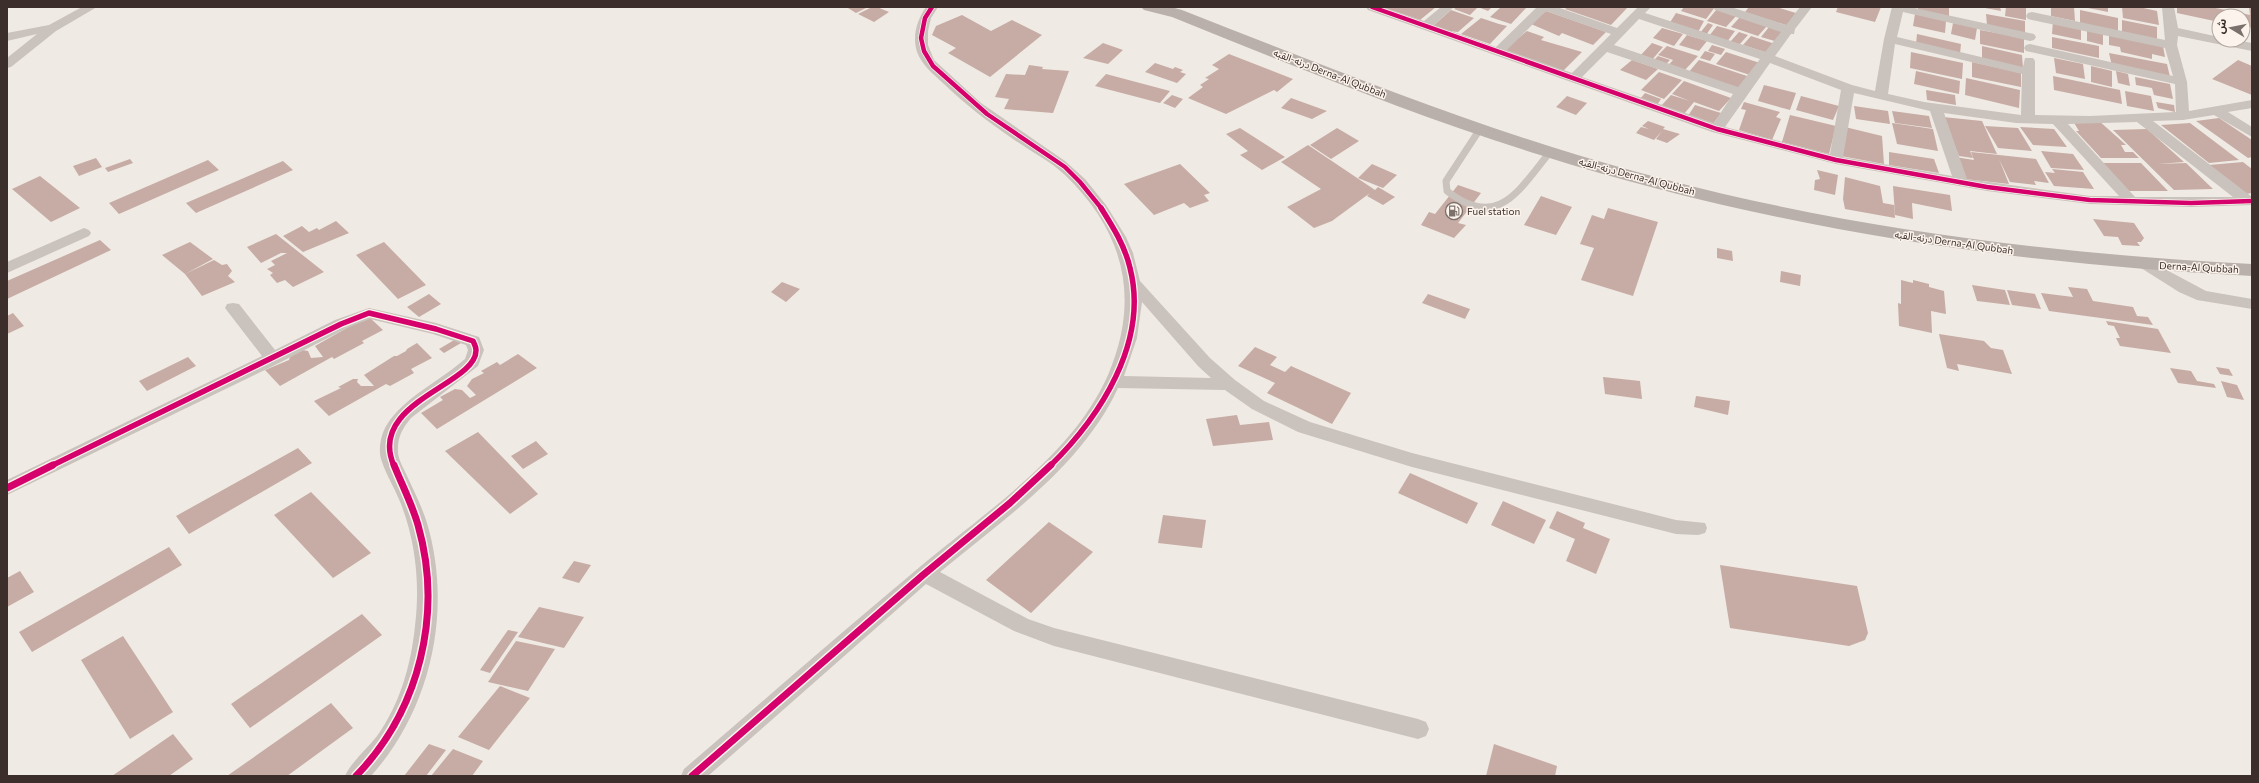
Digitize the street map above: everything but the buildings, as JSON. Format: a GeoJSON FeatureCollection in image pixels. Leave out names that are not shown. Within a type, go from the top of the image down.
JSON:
{"type":"FeatureCollection","features":[{"type":"Feature","properties":{"kind":"main road","name":"درنه-القبه Derna-Al Qubbah"},"geometry":{"type":"LineString","coordinates":[[1150,7],[1172,10],[1358,85],[1480,129],[1550,152],[1683,188],[1839,223],[1996,249],[2146,264]]}},
{"type":"Feature","properties":{"kind":"main road","name":"Derna-Al Qubbah"},"geometry":{"type":"LineString","coordinates":[[2146,264],[2252,270]]}},
{"type":"Feature","properties":{"kind":"street"},"geometry":{"type":"LineString","coordinates":[[7,64],[52,28],[91,7]]}},
{"type":"Feature","properties":{"kind":"street"},"geometry":{"type":"LineString","coordinates":[[692,776],[925,574],[998,515],[1057,458],[1090,421],[1113,382],[1126,347],[1132,316],[1133,283],[1124,252],[1111,223],[1090,194],[1068,170],[964,97],[926,57],[921,40],[922,25],[932,7]]}},
{"type":"Feature","properties":{"kind":"street"},"geometry":{"type":"LineString","coordinates":[[1372,7],[1717,129],[1836,160],[1961,182],[2090,200],[2132,202],[2250,202]]}},
{"type":"Feature","properties":{"kind":"street"},"geometry":{"type":"LineString","coordinates":[[1426,26],[1448,7]]}},
{"type":"Feature","properties":{"kind":"street"},"geometry":{"type":"LineString","coordinates":[[1499,51],[1545,7],[1618,32]]}},
{"type":"Feature","properties":{"kind":"street"},"geometry":{"type":"LineString","coordinates":[[1719,7],[1790,31]]}},
{"type":"Feature","properties":{"kind":"street"},"geometry":{"type":"LineString","coordinates":[[1717,129],[1740,92],[1766,57],[1790,31],[1806,7]]}},
{"type":"Feature","properties":{"kind":"street"},"geometry":{"type":"LineString","coordinates":[[1881,96],[1890,40],[1900,7],[1909,11],[2181,82]]}},
{"type":"Feature","properties":{"kind":"street"},"geometry":{"type":"LineString","coordinates":[[1573,78],[1641,11],[1848,88],[1936,108],[2028,119],[2057,120],[2183,116],[2252,104]]}},
{"type":"Feature","properties":{"kind":"street"},"geometry":{"type":"LineString","coordinates":[[2028,119],[2031,11],[2171,45]]}},
{"type":"Feature","properties":{"kind":"street"},"geometry":{"type":"LineString","coordinates":[[2167,14],[2171,45],[2181,82],[2183,116]]}},
{"type":"Feature","properties":{"kind":"street"},"geometry":{"type":"LineString","coordinates":[[2167,14],[2211,27]]}},
{"type":"Feature","properties":{"kind":"street"},"geometry":{"type":"LineString","coordinates":[[2167,14],[2252,47]]}},
{"type":"Feature","properties":{"kind":"street"},"geometry":{"type":"LineString","coordinates":[[7,38],[52,28]]}},
{"type":"Feature","properties":{"kind":"street"},"geometry":{"type":"LineString","coordinates":[[1890,40],[2029,72]]}},
{"type":"Feature","properties":{"kind":"street"},"geometry":{"type":"LineString","coordinates":[[1606,47],[1740,92]]}},
{"type":"Feature","properties":{"kind":"street"},"geometry":{"type":"LineString","coordinates":[[1836,160],[1848,88]]}},
{"type":"Feature","properties":{"kind":"street"},"geometry":{"type":"LineString","coordinates":[[1936,108],[1961,182]]}},
{"type":"Feature","properties":{"kind":"street"},"geometry":{"type":"LineString","coordinates":[[2218,111],[2252,133]]}},
{"type":"Feature","properties":{"kind":"street"},"geometry":{"type":"LineString","coordinates":[[2142,118],[2250,202]]}},
{"type":"Feature","properties":{"kind":"street"},"geometry":{"type":"LineString","coordinates":[[2057,120],[2132,202]]}},
{"type":"Feature","properties":{"kind":"street"},"geometry":{"type":"LineString","coordinates":[[7,268],[84,233]]}},
{"type":"Feature","properties":{"kind":"street"},"geometry":{"type":"LineString","coordinates":[[2146,264],[2203,296],[2252,304]]}},
{"type":"Feature","properties":{"kind":"street"},"geometry":{"type":"LineString","coordinates":[[1133,283],[1169,321],[1204,362],[1229,384],[1258,405],[1304,428],[1480,478],[1676,527],[1698,528]]}},
{"type":"Feature","properties":{"kind":"street"},"geometry":{"type":"LineString","coordinates":[[233,308],[273,359]]}},
{"type":"Feature","properties":{"kind":"street"},"geometry":{"type":"LineString","coordinates":[[7,488],[273,359],[341,324],[369,313],[455,334],[473,341],[475,346],[475,356],[467,367],[406,412],[393,428],[389,436],[387,446],[389,455],[414,513],[421,535],[427,583],[426,614],[422,646],[409,698],[391,733],[356,776]]}},
{"type":"Feature","properties":{"kind":"street"},"geometry":{"type":"LineString","coordinates":[[1113,382],[1229,384]]}},
{"type":"Feature","properties":{"kind":"street"},"geometry":{"type":"LineString","coordinates":[[925,574],[1021,625],[1054,637],[1418,729]]}},
{"type":"Feature","properties":{"kind":"lane"},"geometry":{"type":"LineString","coordinates":[[1480,129],[1446,181],[1447,191],[1459,202],[1477,208],[1493,207],[1505,203],[1550,152]]}},
{"type":"Feature","properties":{"kind":"cycle path"},"geometry":{"type":"LineString","coordinates":[[692,776],[923,575],[1031,485],[1052,465],[1071,444],[1099,408],[1108,392],[1123,357],[1132,320],[1134,301],[1130,268],[1118,237],[1101,208],[1069,171],[977,106],[938,72],[930,63],[926,57],[921,38],[925,18],[932,7]]}},
{"type":"Feature","properties":{"kind":"cycle path"},"geometry":{"type":"LineString","coordinates":[[1372,7],[1717,129],[1836,160],[1987,187],[2090,200],[2191,203],[2252,201]]}},
{"type":"Feature","properties":{"kind":"cycle path"},"geometry":{"type":"LineString","coordinates":[[7,488],[341,324],[369,313],[436,329],[473,341],[476,350],[472,362],[461,372],[405,413],[395,426],[389,439],[389,455],[414,514],[420,534],[427,578],[426,626],[417,674],[401,715],[392,732],[381,747],[356,776]]}},
{"type":"Feature","properties":{"kind":"place","name":"Fuel station"},"geometry":{"type":"Point","coordinates":[1454,211]}}]}
